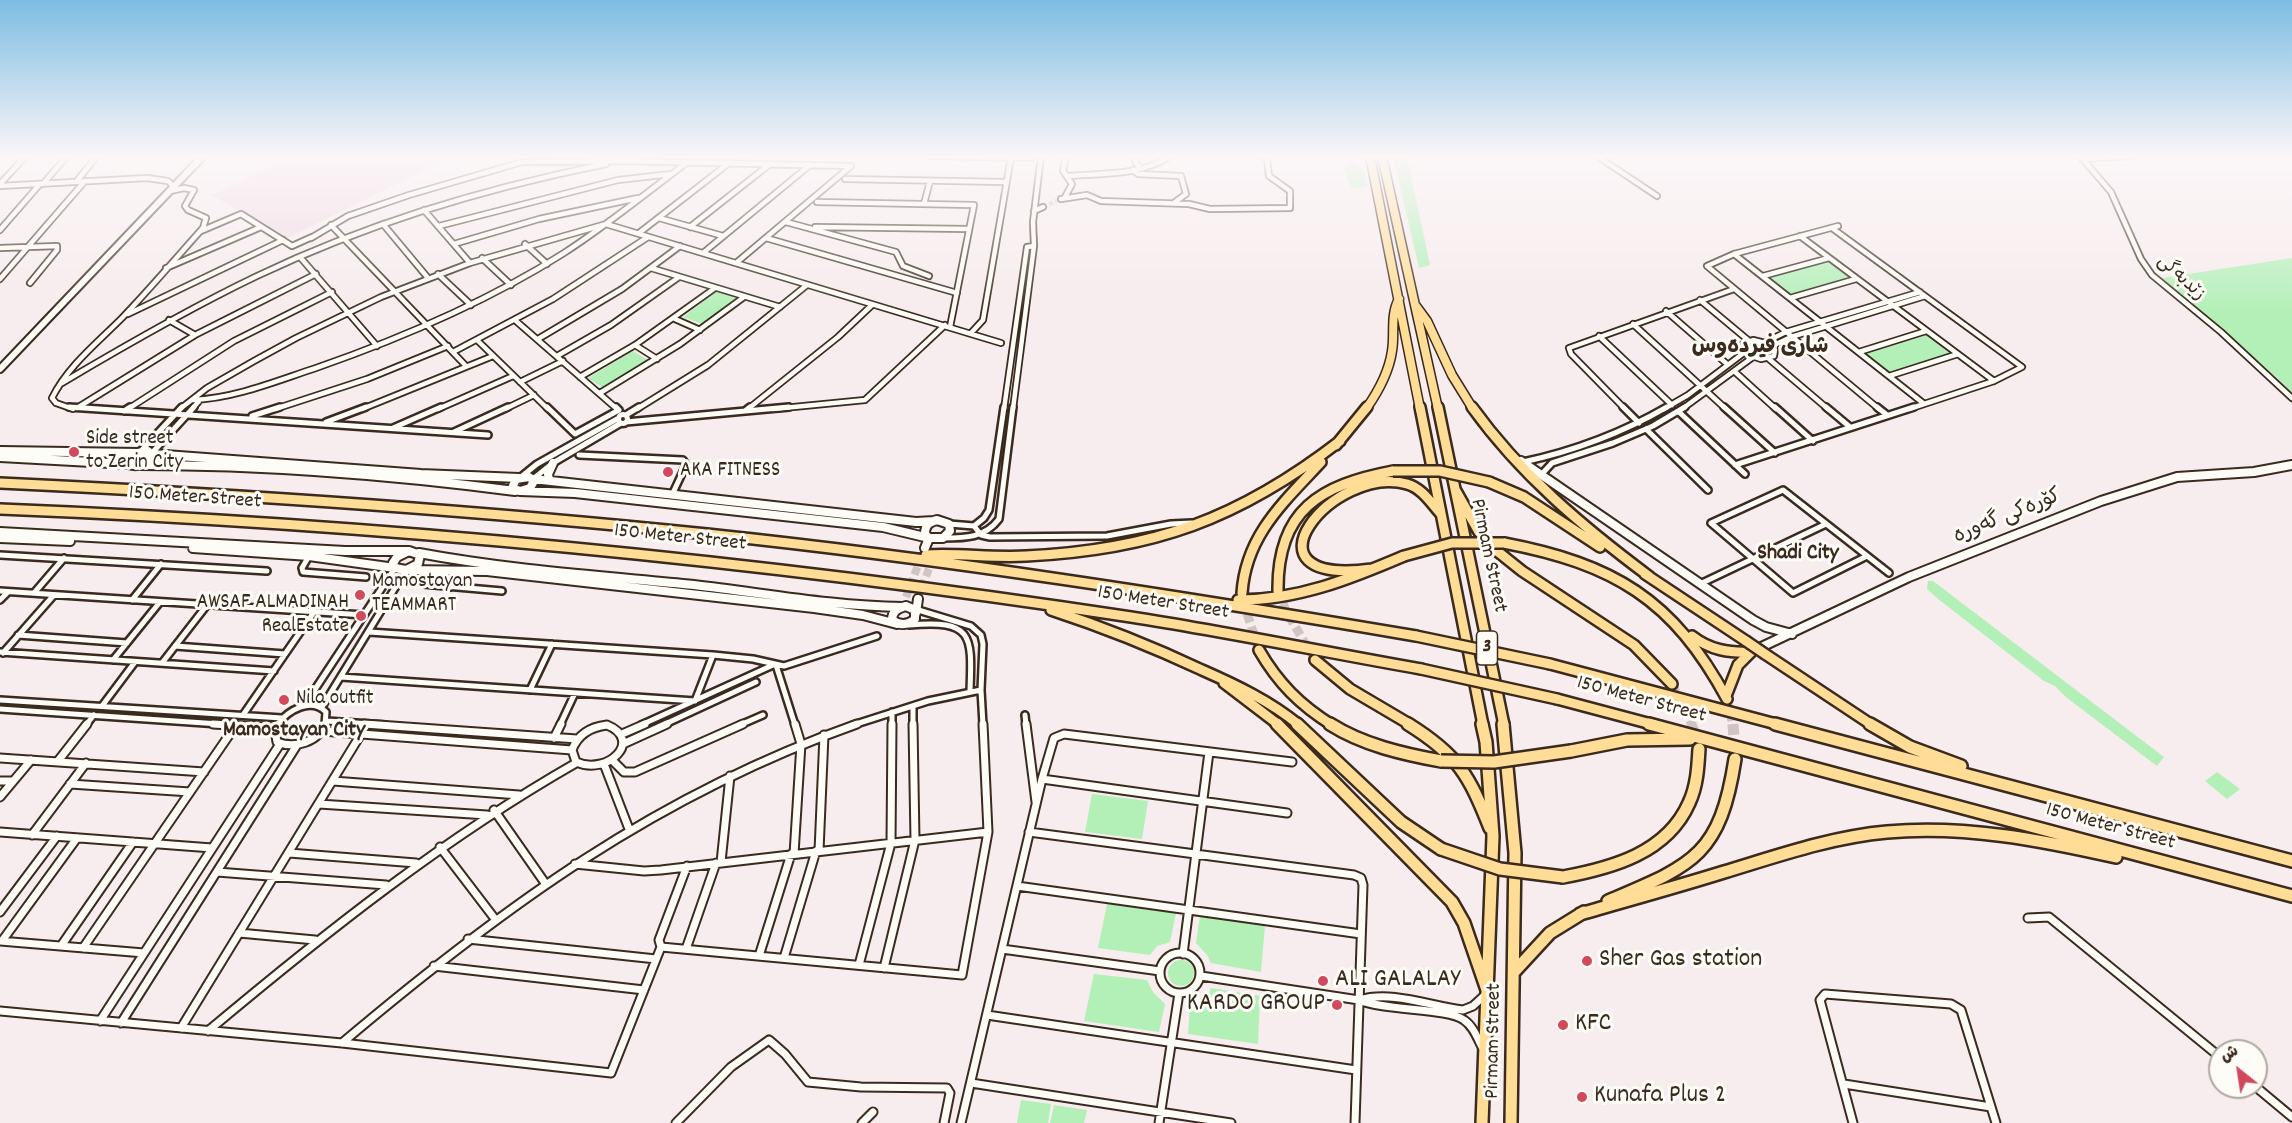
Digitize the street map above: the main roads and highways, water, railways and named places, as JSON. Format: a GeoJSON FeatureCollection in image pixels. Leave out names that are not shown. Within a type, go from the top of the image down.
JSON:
{"type":"FeatureCollection","features":[{"type":"Feature","properties":{"kind":"highway","name":"Pirmam Street"},"geometry":{"type":"LineString","coordinates":[[1381,208],[1486,742],[1493,836],[1482,1123]]}},
{"type":"Feature","properties":{"kind":"highway","name":"Pirmam Street"},"geometry":{"type":"LineString","coordinates":[[1393,208],[1455,489],[1506,736],[1515,853],[1511,1123]]}},
{"type":"Feature","properties":{"kind":"highway"},"geometry":{"type":"LineString","coordinates":[[1242,593],[1241,578],[1245,562],[1259,534],[1371,403],[1385,376],[1393,350],[1394,306],[1399,299]]}},
{"type":"Feature","properties":{"kind":"highway"},"geometry":{"type":"LineString","coordinates":[[1414,305],[1421,311],[1438,350],[1466,398],[1499,442],[1528,475],[1565,510],[1650,577]]}},
{"type":"Feature","properties":{"kind":"highway"},"geometry":{"type":"LineString","coordinates":[[914,557],[941,554],[1024,556],[1075,552],[1142,541],[1203,523],[1257,500],[1279,487],[1340,441]]}},
{"type":"Feature","properties":{"kind":"highway"},"geometry":{"type":"LineString","coordinates":[[1278,591],[1276,567],[1279,548],[1285,532],[1302,511],[1324,494],[1349,481],[1393,471],[1440,471],[1489,482],[1524,497],[1650,577],[1888,736],[1910,747],[2008,784]]}},
{"type":"Feature","properties":{"kind":"highway"},"geometry":{"type":"LineString","coordinates":[[1372,569],[1339,573],[1316,565],[1305,554],[1301,546],[1305,530],[1320,512],[1334,501],[1360,488],[1385,482],[1406,483],[1415,487],[1442,515]]}},
{"type":"Feature","properties":{"kind":"highway","name":"150 Meter Street"},"geometry":{"type":"LineString","coordinates":[[0,483],[190,491],[430,507],[711,533],[914,557],[1184,596],[1416,636],[1550,664],[2292,861]]}},
{"type":"Feature","properties":{"kind":"highway"},"geometry":{"type":"LineString","coordinates":[[1455,489],[1463,499],[1475,526],[1492,547],[1514,565],[1621,633],[1651,659],[1672,684]]}},
{"type":"Feature","properties":{"kind":"highway","name":"150 Meter Street"},"geometry":{"type":"LineString","coordinates":[[0,509],[160,516],[508,542],[784,570],[1133,617],[1421,669],[1557,699],[2292,896]]}},
{"type":"Feature","properties":{"kind":"highway"},"geometry":{"type":"LineString","coordinates":[[1184,596],[1250,600],[1286,598],[1318,590],[1404,556],[1452,543],[1504,543],[1564,555],[1618,578],[1653,601],[1705,646],[1731,653],[1751,652],[1738,665],[1727,697],[1680,626]]}},
{"type":"Feature","properties":{"kind":"highway"},"geometry":{"type":"LineString","coordinates":[[1029,603],[1109,629],[1257,695],[1297,723],[1415,833],[1441,849],[1476,864],[1504,872],[1529,876],[1563,877],[1619,865],[1645,854],[1674,828],[1690,802],[1698,774],[1699,749]]}},
{"type":"Feature","properties":{"kind":"highway"},"geometry":{"type":"LineString","coordinates":[[1259,650],[1268,667],[1288,691],[1329,723],[1369,744],[1396,754],[1441,761],[1494,762],[1627,740],[1649,738],[1716,741]]}},
{"type":"Feature","properties":{"kind":"highway"},"geometry":{"type":"LineString","coordinates":[[1315,660],[1338,680],[1414,728],[1452,757],[1474,788],[1493,836]]}},
{"type":"Feature","properties":{"kind":"highway"},"geometry":{"type":"LineString","coordinates":[[1207,672],[1283,728],[1385,830],[1452,902],[1467,926],[1477,972],[1487,992]]}},
{"type":"Feature","properties":{"kind":"highway"},"geometry":{"type":"LineString","coordinates":[[1514,972],[1550,933],[1580,914],[1668,875],[1700,852],[1714,835],[1724,817],[1731,792],[1735,759]]}},
{"type":"Feature","properties":{"kind":"highway"},"geometry":{"type":"LineString","coordinates":[[1580,914],[1836,840],[1911,831],[2031,838],[2237,881]]}},
{"type":"Feature","properties":{"kind":"tunnel"},"geometry":{"type":"LineString","coordinates":[[918,599],[936,549]]}},
{"type":"Feature","properties":{"kind":"tunnel"},"geometry":{"type":"LineString","coordinates":[[906,597],[922,555]]}},
{"type":"Feature","properties":{"kind":"tunnel"},"geometry":{"type":"LineString","coordinates":[[1278,591],[1286,611],[1315,660]]}},
{"type":"Feature","properties":{"kind":"tunnel"},"geometry":{"type":"LineString","coordinates":[[1243,601],[1259,650]]}},
{"type":"Feature","properties":{"kind":"tunnel"},"geometry":{"type":"LineString","coordinates":[[1672,684],[1692,725]]}},
{"type":"Feature","properties":{"kind":"tunnel"},"geometry":{"type":"LineString","coordinates":[[1727,699],[1733,725]]}},
{"type":"Feature","properties":{"kind":"tunnel"},"geometry":{"type":"LineString","coordinates":[[1691,724],[1697,740]]}},
{"type":"Feature","properties":{"kind":"tunnel"},"geometry":{"type":"LineString","coordinates":[[1733,724],[1735,753]]}},
{"type":"Feature","properties":{"kind":"place","name":"Side street to Zerin City"},"geometry":{"type":"Point","coordinates":[74,452]}},
{"type":"Feature","properties":{"kind":"place","name":"AKA FITNESS"},"geometry":{"type":"Point","coordinates":[668,472]}},
{"type":"Feature","properties":{"kind":"place","name":"Mamostayan TEAMMART"},"geometry":{"type":"Point","coordinates":[360,595]}},
{"type":"Feature","properties":{"kind":"place","name":"AWSAF ALMADINAH RealEstate"},"geometry":{"type":"Point","coordinates":[361,616]}},
{"type":"Feature","properties":{"kind":"place","name":"Nila outfit"},"geometry":{"type":"Point","coordinates":[284,700]}},
{"type":"Feature","properties":{"kind":"place","name":"Sher Gas station"},"geometry":{"type":"Point","coordinates":[1587,961]}},
{"type":"Feature","properties":{"kind":"place","name":"ALI GALALAY"},"geometry":{"type":"Point","coordinates":[1323,981]}},
{"type":"Feature","properties":{"kind":"place","name":"KARDO GROUP"},"geometry":{"type":"Point","coordinates":[1337,1005]}},
{"type":"Feature","properties":{"kind":"place","name":"KFC"},"geometry":{"type":"Point","coordinates":[1563,1025]}},
{"type":"Feature","properties":{"kind":"place","name":"Kunafa Plus 2"},"geometry":{"type":"Point","coordinates":[1582,1097]}},
{"type":"Feature","properties":{"kind":"district","name":"شاری فیردەوس"},"geometry":{"type":"Point","coordinates":[1760,349]}},
{"type":"Feature","properties":{"kind":"district","name":"Shadi City"},"geometry":{"type":"Point","coordinates":[1798,555]}},
{"type":"Feature","properties":{"kind":"district","name":"Mamostayan City"},"geometry":{"type":"Point","coordinates":[294,732]}}]}
